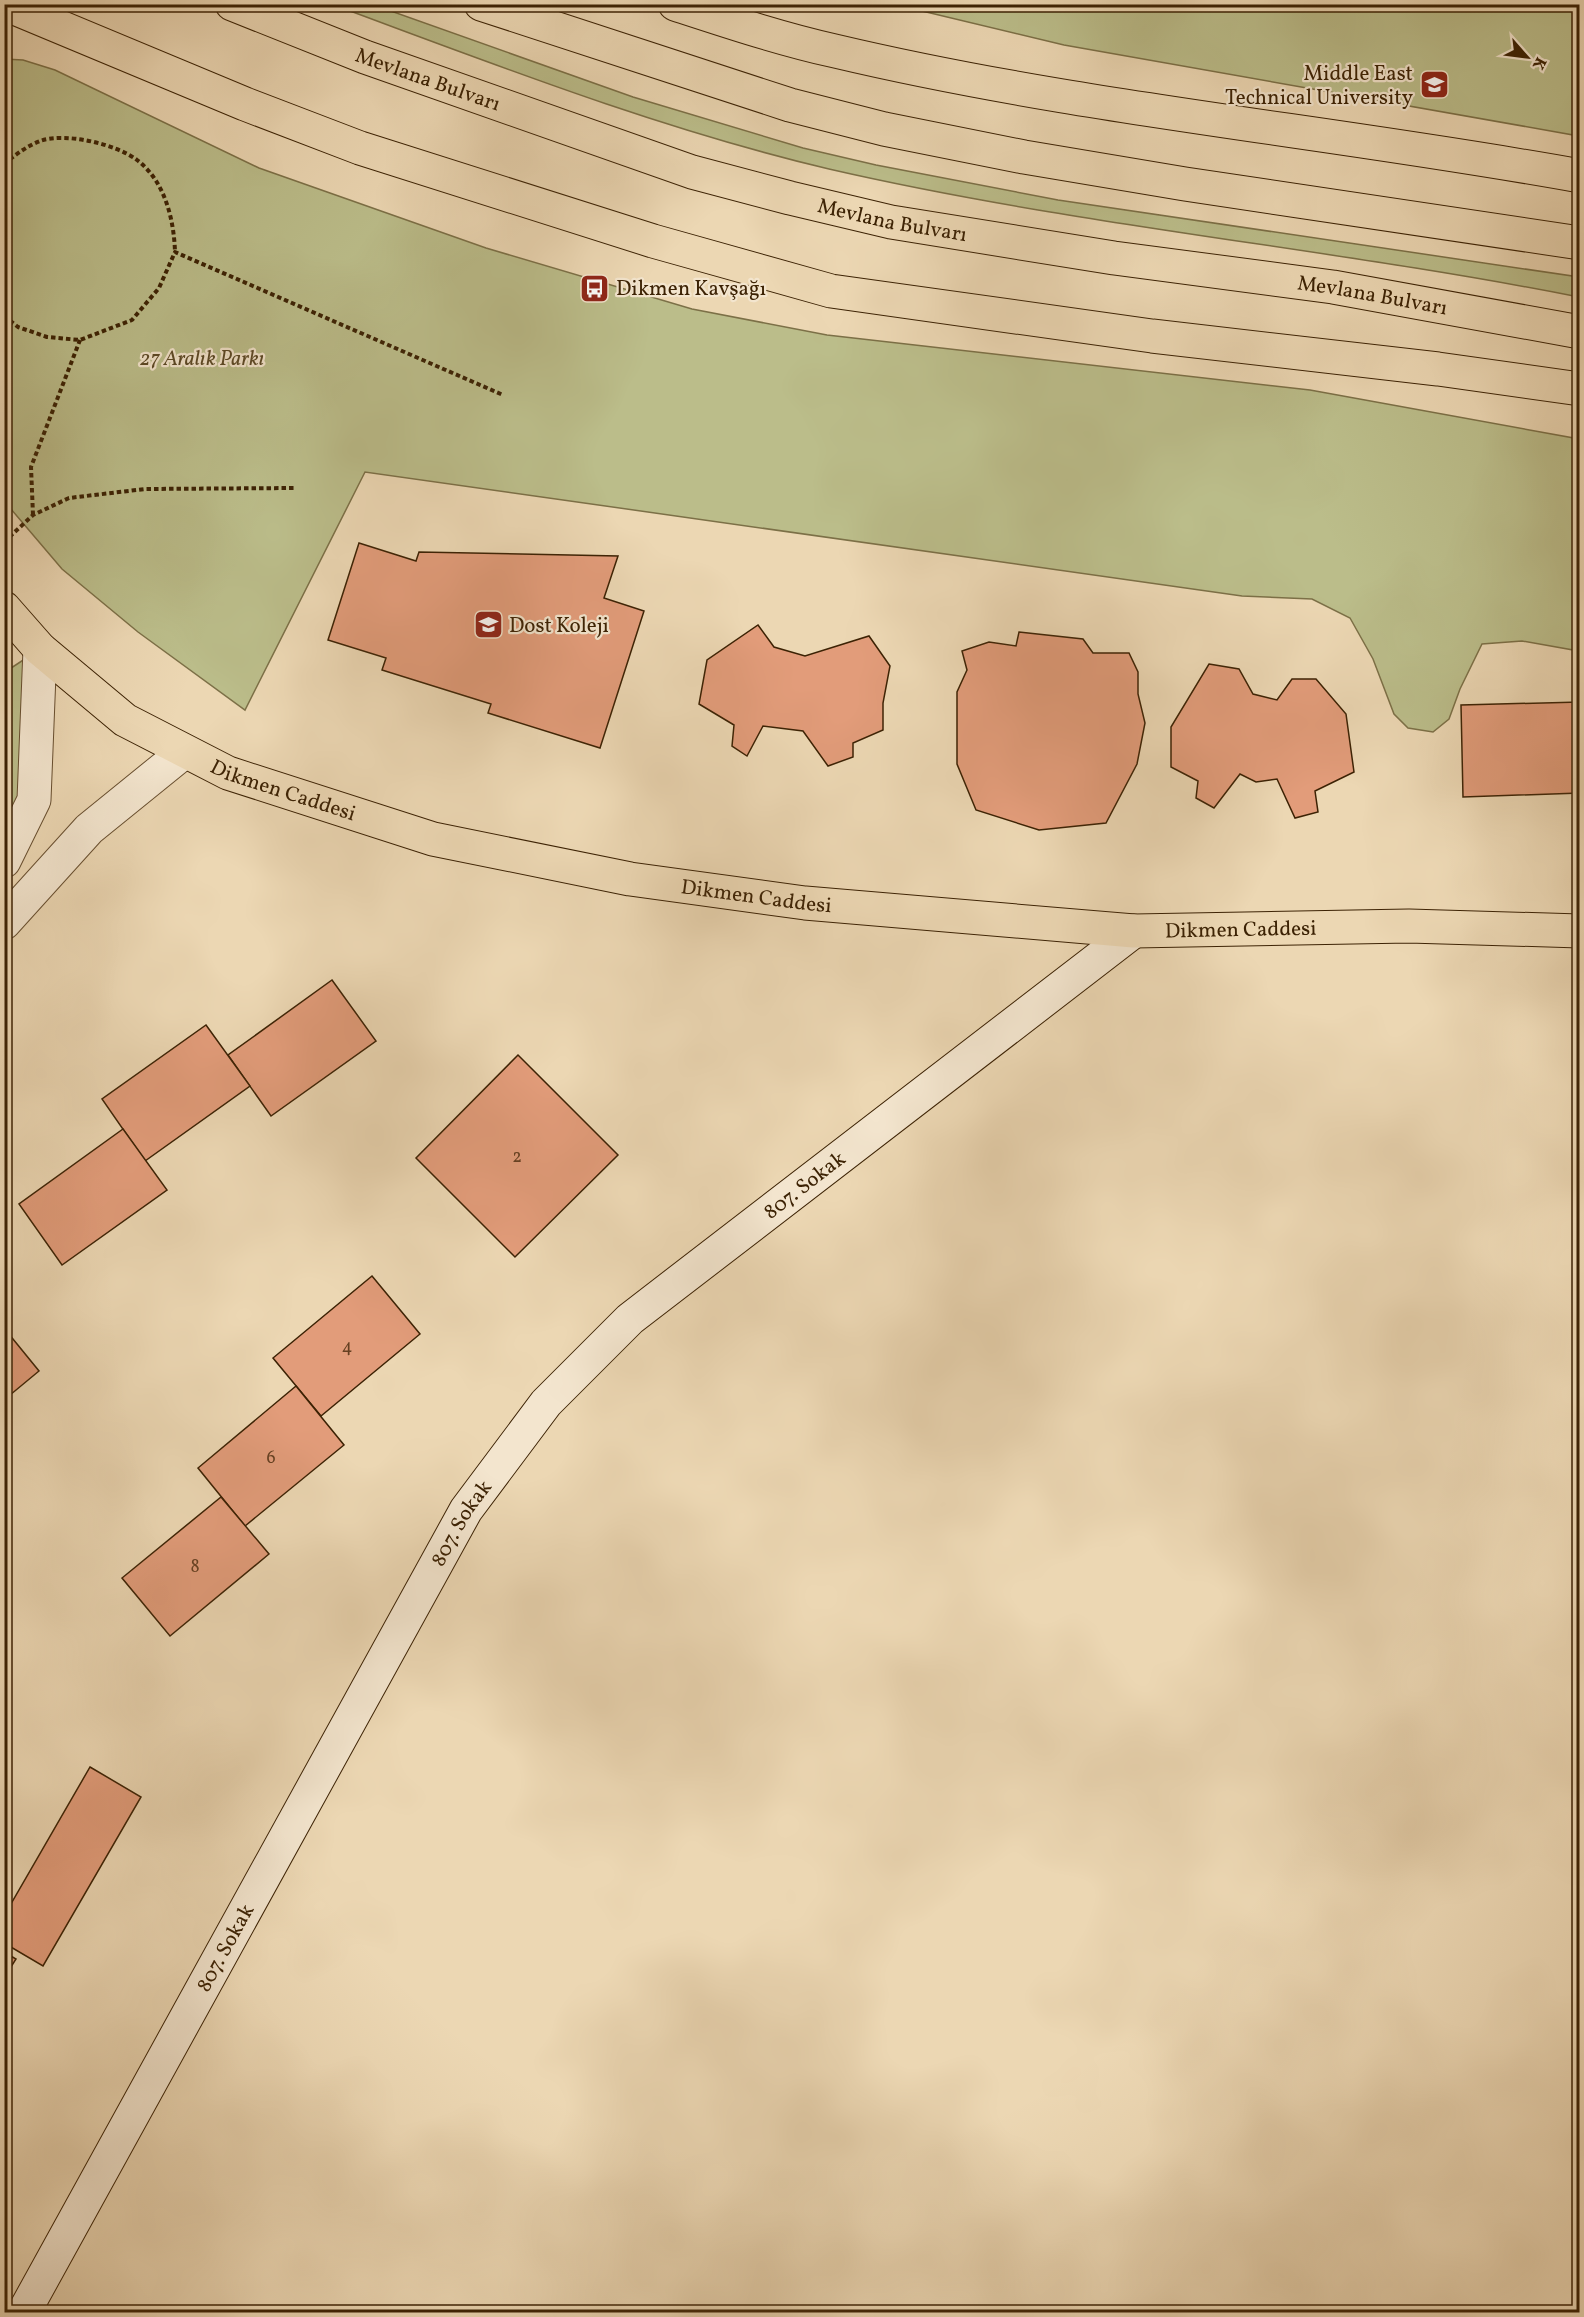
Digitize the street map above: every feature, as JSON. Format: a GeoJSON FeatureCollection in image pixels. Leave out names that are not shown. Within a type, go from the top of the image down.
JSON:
{"type":"FeatureCollection","features":[{"type":"Feature","properties":{"kind":"main road","name":"Mevlana Bulvarı"},"geometry":{"type":"LineString","coordinates":[[232,4],[365,57],[669,164],[790,198],[891,222],[1114,258],[1333,287],[1580,332]]}},
{"type":"Feature","properties":{"kind":"main road"},"geometry":{"type":"LineString","coordinates":[[481,4],[790,105],[885,129],[1024,157],[1162,180],[1580,243]]}},
{"type":"Feature","properties":{"kind":"main road"},"geometry":{"type":"LineString","coordinates":[[675,4],[833,51],[967,80],[1177,114],[1463,155],[1580,176]]}},
{"type":"Feature","properties":{"kind":"main road"},"geometry":{"type":"LineString","coordinates":[[23,10],[245,104],[360,148],[642,238],[831,291],[1152,336],[1438,369],[1580,389]]}},
{"type":"Feature","properties":{"kind":"main road","name":"Dikmen Caddesi"},"geometry":{"type":"LineString","coordinates":[[4,608],[40,649],[124,720],[228,773],[434,839],[630,879],[806,903],[1134,931],[1408,926],[1580,931]]}},
{"type":"Feature","properties":{"kind":"main road"},"geometry":{"type":"LineString","coordinates":[[4,861],[33,800],[40,649]]}},
{"type":"Feature","properties":{"kind":"main road"},"geometry":{"type":"LineString","coordinates":[[4,923],[89,829],[184,752]]}},
{"type":"Feature","properties":{"kind":"main road","name":"807. Sokak"},"geometry":{"type":"LineString","coordinates":[[24,2313],[466,1510],[546,1403],[630,1319],[1134,931]]}},
{"type":"Feature","properties":{"kind":"path"},"geometry":{"type":"LineString","coordinates":[[4,164],[15,154],[40,141],[70,138],[117,150],[138,161],[156,182],[169,206],[174,230],[175,252],[159,288],[132,320],[80,340],[47,337],[18,327],[4,316]]}},
{"type":"Feature","properties":{"kind":"path"},"geometry":{"type":"LineString","coordinates":[[175,252],[503,395]]}},
{"type":"Feature","properties":{"kind":"path"},"geometry":{"type":"LineString","coordinates":[[33,515],[31,467],[80,340]]}},
{"type":"Feature","properties":{"kind":"path"},"geometry":{"type":"LineString","coordinates":[[4,542],[33,515],[69,498],[145,489],[294,488]]}},
{"type":"Feature","properties":{"kind":"green space"},"geometry":{"type":"Polygon","coordinates":[[[334,5],[374,5],[633,97],[803,148],[876,165],[1058,200],[1579,277],[1579,297],[1392,264],[1016,206],[829,169],[703,135],[641,115],[517,73],[334,5]]]}},
{"type":"Feature","properties":{"kind":"green space","name":"Middle East Technical University"},"geometry":{"type":"Polygon","coordinates":[[[897,5],[1579,5],[1579,136],[1064,45],[897,5]]]}},
{"type":"Feature","properties":{"kind":"green space","name":"27 Aralık Parkı"},"geometry":{"type":"Polygon","coordinates":[[[4,59],[23,60],[55,70],[259,168],[486,248],[692,309],[827,335],[1310,390],[1579,439],[1579,651],[1522,641],[1482,644],[1460,689],[1449,719],[1433,732],[1408,728],[1394,714],[1373,659],[1350,618],[1312,599],[1242,596],[365,472],[245,710],[138,632],[62,569],[5,502],[4,59]]]}},
{"type":"Feature","properties":{"kind":"green space"},"geometry":{"type":"Polygon","coordinates":[[[40,649],[34,800],[5,861],[5,672],[40,649]]]}},
{"type":"Feature","properties":{"kind":"building"},"geometry":{"type":"Polygon","coordinates":[[[359,543],[416,561],[419,552],[618,556],[604,598],[644,611],[600,748],[488,713],[491,704],[382,670],[386,658],[328,640],[359,543]]]}},
{"type":"Feature","properties":{"kind":"building"},"geometry":{"type":"Polygon","coordinates":[[[758,625],[774,647],[805,656],[869,636],[890,666],[883,703],[883,730],[853,743],[853,757],[828,766],[803,731],[763,726],[747,756],[732,746],[734,725],[699,704],[707,660],[758,625]]]}},
{"type":"Feature","properties":{"kind":"building"},"geometry":{"type":"Polygon","coordinates":[[[1019,632],[1083,639],[1093,653],[1129,653],[1138,672],[1138,694],[1145,723],[1137,764],[1106,823],[1039,830],[976,810],[957,764],[957,692],[967,670],[962,651],[989,642],[1016,646],[1019,632]]]}},
{"type":"Feature","properties":{"kind":"building"},"geometry":{"type":"Polygon","coordinates":[[[1209,664],[1239,669],[1253,694],[1277,700],[1292,679],[1316,679],[1346,714],[1354,772],[1315,791],[1318,812],[1295,818],[1277,779],[1256,782],[1240,774],[1214,808],[1196,798],[1198,781],[1171,767],[1171,727],[1209,664]]]}},
{"type":"Feature","properties":{"kind":"building"},"geometry":{"type":"Polygon","coordinates":[[[1580,702],[1580,793],[1463,797],[1461,705],[1580,702]]]}},
{"type":"Feature","properties":{"kind":"building"},"geometry":{"type":"Polygon","coordinates":[[[332,980],[376,1041],[271,1116],[228,1055],[332,980]]]}},
{"type":"Feature","properties":{"kind":"building"},"geometry":{"type":"Polygon","coordinates":[[[206,1025],[250,1086],[145,1161],[102,1099],[206,1025]]]}},
{"type":"Feature","properties":{"kind":"building"},"geometry":{"type":"Polygon","coordinates":[[[518,1055],[618,1155],[515,1257],[416,1158],[518,1055]]]}},
{"type":"Feature","properties":{"kind":"building"},"geometry":{"type":"Polygon","coordinates":[[[123,1129],[167,1190],[62,1265],[19,1204],[123,1129]]]}},
{"type":"Feature","properties":{"kind":"building"},"geometry":{"type":"Polygon","coordinates":[[[372,1276],[420,1334],[321,1416],[273,1358],[372,1276]]]}},
{"type":"Feature","properties":{"kind":"building"},"geometry":{"type":"Polygon","coordinates":[[[4,1328],[39,1371],[4,1400],[4,1328]]]}},
{"type":"Feature","properties":{"kind":"building"},"geometry":{"type":"Polygon","coordinates":[[[296,1386],[344,1445],[245,1526],[198,1468],[296,1386]]]}},
{"type":"Feature","properties":{"kind":"building"},"geometry":{"type":"Polygon","coordinates":[[[221,1497],[269,1554],[170,1636],[122,1578],[221,1497]]]}},
{"type":"Feature","properties":{"kind":"building"},"geometry":{"type":"Polygon","coordinates":[[[90,1767],[141,1797],[43,1966],[4,1943],[4,1916],[90,1767]]]}},
{"type":"Feature","properties":{"kind":"building"},"geometry":{"type":"Polygon","coordinates":[[[4,1952],[16,1959],[4,1978],[4,1952]]]}},
{"type":"Feature","properties":{"kind":"place","name":"Middle East Technical University"},"geometry":{"type":"Point","coordinates":[1434,85]}},
{"type":"Feature","properties":{"kind":"place","name":"Dikmen Kavşağı"},"geometry":{"type":"Point","coordinates":[595,288]}},
{"type":"Feature","properties":{"kind":"place","name":"Dost Koleji"},"geometry":{"type":"Point","coordinates":[488,625]}}]}
